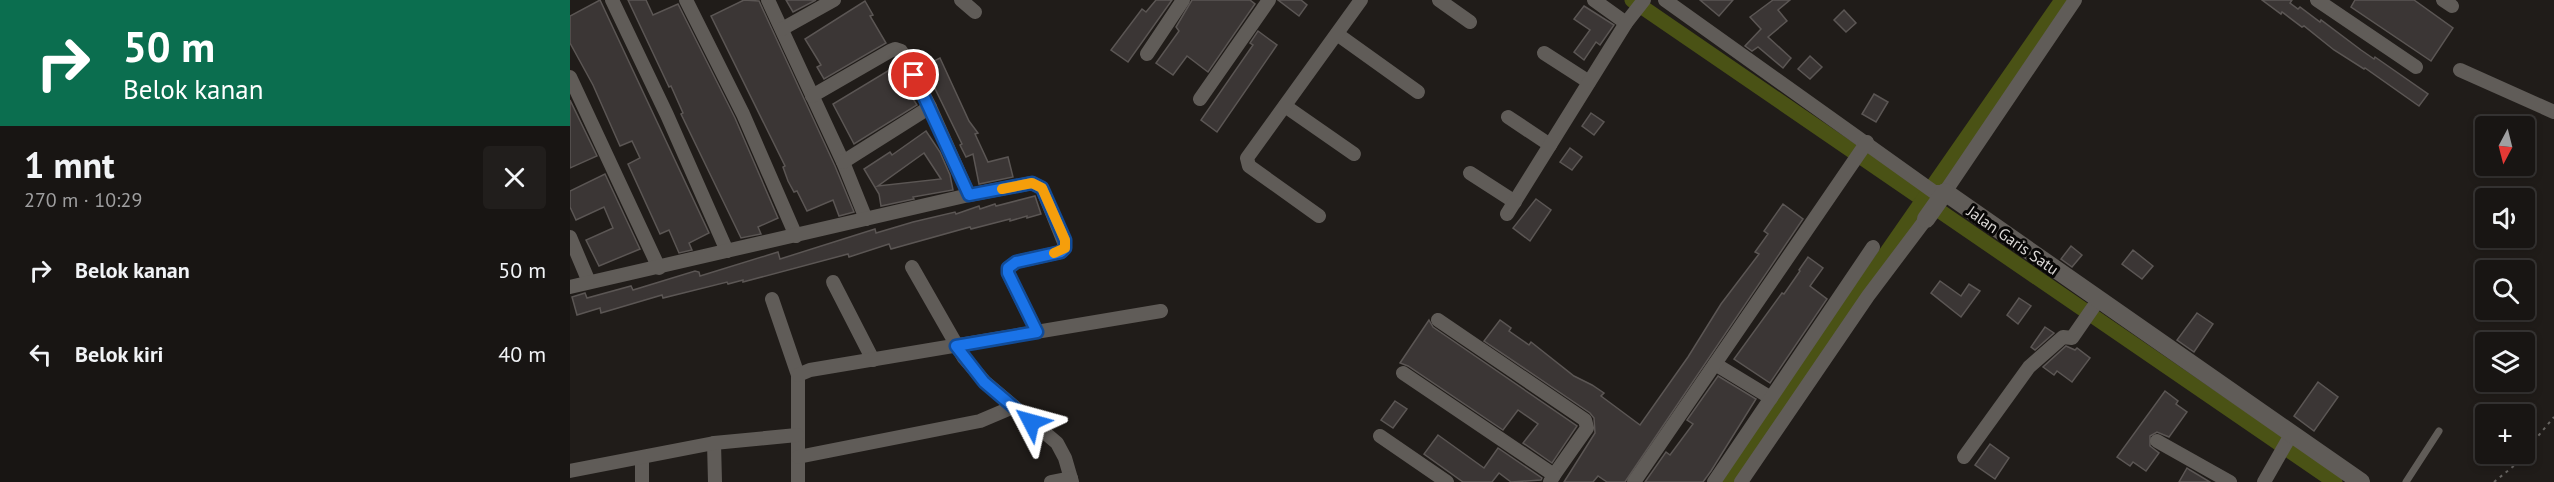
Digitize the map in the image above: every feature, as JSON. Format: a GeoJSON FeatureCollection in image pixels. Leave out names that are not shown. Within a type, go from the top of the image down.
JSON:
{"type":"FeatureCollection","features":[{"type":"Feature","properties":{"kind":"street"},"geometry":{"type":"LineString","coordinates":[[612,0],[667,115],[727,252]]}},
{"type":"Feature","properties":{"kind":"street"},"geometry":{"type":"LineString","coordinates":[[686,0],[743,114],[796,236]]}},
{"type":"Feature","properties":{"kind":"street"},"geometry":{"type":"LineString","coordinates":[[768,0],[843,162],[866,219]]}},
{"type":"Feature","properties":{"kind":"street"},"geometry":{"type":"LineString","coordinates":[[782,29],[834,0]]}},
{"type":"Feature","properties":{"kind":"street"},"geometry":{"type":"LineString","coordinates":[[961,0],[975,12]]}},
{"type":"Feature","properties":{"kind":"street"},"geometry":{"type":"LineString","coordinates":[[1147,54],[1183,0]]}},
{"type":"Feature","properties":{"kind":"street"},"geometry":{"type":"LineString","coordinates":[[1200,99],[1269,0]]}},
{"type":"Feature","properties":{"kind":"street"},"geometry":{"type":"LineString","coordinates":[[1319,216],[1246,161],[1361,0]]}},
{"type":"Feature","properties":{"kind":"street"},"geometry":{"type":"LineString","coordinates":[[1439,0],[1470,22]]}},
{"type":"Feature","properties":{"kind":"street"},"geometry":{"type":"LineString","coordinates":[[1594,0],[1629,19]]}},
{"type":"Feature","properties":{"kind":"street"},"geometry":{"type":"LineString","coordinates":[[1470,173],[1511,208],[1629,19],[1644,0]]}},
{"type":"Feature","properties":{"kind":"street","name":"Jalan Garis Satu"},"geometry":{"type":"LineString","coordinates":[[1665,0],[1864,145],[2098,300],[2290,437],[2361,482]]}},
{"type":"Feature","properties":{"kind":"street"},"geometry":{"type":"LineString","coordinates":[[1741,482],[1868,296],[1926,219],[1936,192],[2075,0]]}},
{"type":"Feature","properties":{"kind":"street"},"geometry":{"type":"LineString","coordinates":[[2317,0],[2416,67]]}},
{"type":"Feature","properties":{"kind":"street"},"geometry":{"type":"LineString","coordinates":[[1337,34],[1418,92]]}},
{"type":"Feature","properties":{"kind":"street"},"geometry":{"type":"LineString","coordinates":[[812,96],[895,49],[901,51],[930,108],[969,195]]}},
{"type":"Feature","properties":{"kind":"street"},"geometry":{"type":"LineString","coordinates":[[1544,53],[1589,82]]}},
{"type":"Feature","properties":{"kind":"street"},"geometry":{"type":"LineString","coordinates":[[2460,70],[2554,112]]}},
{"type":"Feature","properties":{"kind":"street"},"geometry":{"type":"LineString","coordinates":[[570,77],[659,268]]}},
{"type":"Feature","properties":{"kind":"street"},"geometry":{"type":"LineString","coordinates":[[1285,106],[1354,154]]}},
{"type":"Feature","properties":{"kind":"street"},"geometry":{"type":"LineString","coordinates":[[843,162],[930,108]]}},
{"type":"Feature","properties":{"kind":"street"},"geometry":{"type":"LineString","coordinates":[[1508,117],[1550,145]]}},
{"type":"Feature","properties":{"kind":"street"},"geometry":{"type":"LineString","coordinates":[[1634,482],[1864,145]]}},
{"type":"Feature","properties":{"kind":"street"},"geometry":{"type":"LineString","coordinates":[[570,286],[659,268],[969,195],[1032,183],[1042,188],[1065,240],[1065,248],[1061,252],[1016,262],[1008,268],[1008,273],[1037,332]]}},
{"type":"Feature","properties":{"kind":"street"},"geometry":{"type":"LineString","coordinates":[[570,237],[589,282]]}},
{"type":"Feature","properties":{"kind":"street"},"geometry":{"type":"LineString","coordinates":[[1714,482],[1873,247]]}},
{"type":"Feature","properties":{"kind":"street"},"geometry":{"type":"LineString","coordinates":[[912,267],[956,346],[973,370],[1056,443],[1065,458],[1071,480],[1051,482]]}},
{"type":"Feature","properties":{"kind":"street"},"geometry":{"type":"LineString","coordinates":[[833,282],[873,360]]}},
{"type":"Feature","properties":{"kind":"street"},"geometry":{"type":"LineString","coordinates":[[772,299],[798,375],[798,482]]}},
{"type":"Feature","properties":{"kind":"street"},"geometry":{"type":"LineString","coordinates":[[1964,457],[2029,367],[2063,337],[2072,338],[2098,300]]}},
{"type":"Feature","properties":{"kind":"street"},"geometry":{"type":"LineString","coordinates":[[798,375],[810,370],[1161,311]]}},
{"type":"Feature","properties":{"kind":"street"},"geometry":{"type":"LineString","coordinates":[[1403,374],[1552,479],[1587,428],[1585,420],[1438,320]]}},
{"type":"Feature","properties":{"kind":"street"},"geometry":{"type":"LineString","coordinates":[[1715,364],[1771,398]]}},
{"type":"Feature","properties":{"kind":"street"},"geometry":{"type":"LineString","coordinates":[[798,457],[980,420],[1013,407]]}},
{"type":"Feature","properties":{"kind":"street"},"geometry":{"type":"LineString","coordinates":[[570,471],[642,459],[714,443],[797,435]]}},
{"type":"Feature","properties":{"kind":"street"},"geometry":{"type":"LineString","coordinates":[[1380,436],[1447,482]]}},
{"type":"Feature","properties":{"kind":"street"},"geometry":{"type":"LineString","coordinates":[[2264,482],[2290,437]]}},
{"type":"Feature","properties":{"kind":"street"},"geometry":{"type":"LineString","coordinates":[[2157,441],[2230,482]]}},
{"type":"Feature","properties":{"kind":"street"},"geometry":{"type":"LineString","coordinates":[[714,443],[715,482]]}},
{"type":"Feature","properties":{"kind":"street"},"geometry":{"type":"LineString","coordinates":[[642,459],[642,482]]}},
{"type":"Feature","properties":{"kind":"lane"},"geometry":{"type":"LineString","coordinates":[[2406,482],[2439,431]]}},
{"type":"Feature","properties":{"kind":"path"},"geometry":{"type":"LineString","coordinates":[[2535,440],[2554,417]]}},
{"type":"Feature","properties":{"kind":"path"},"geometry":{"type":"LineString","coordinates":[[2493,482],[2516,464]]}},
{"type":"Feature","properties":{"kind":"building"},"geometry":{"type":"Polygon","coordinates":[[[600,0],[709,233],[689,243],[692,250],[679,253],[669,230],[660,234],[628,164],[640,158],[632,141],[620,146],[593,85],[570,43],[570,16],[600,0]]]}},
{"type":"Feature","properties":{"kind":"building"},"geometry":{"type":"Polygon","coordinates":[[[628,0],[646,0],[653,15],[678,4],[735,118],[778,218],[758,227],[761,234],[741,238],[681,114],[683,113],[671,86],[669,87],[628,0]]]}},
{"type":"Feature","properties":{"kind":"building"},"geometry":{"type":"Polygon","coordinates":[[[744,0],[759,1],[854,212],[839,216],[833,200],[807,211],[797,191],[794,192],[788,181],[783,167],[785,166],[711,16],[744,0]]]}},
{"type":"Feature","properties":{"kind":"building"},"geometry":{"type":"Polygon","coordinates":[[[786,0],[816,0],[793,12],[786,0]]]}},
{"type":"Feature","properties":{"kind":"building"},"geometry":{"type":"Polygon","coordinates":[[[1156,0],[1172,0],[1128,62],[1111,50],[1142,9],[1146,12],[1156,0]]]}},
{"type":"Feature","properties":{"kind":"building"},"geometry":{"type":"Polygon","coordinates":[[[1192,0],[1250,0],[1255,4],[1208,72],[1187,56],[1173,75],[1156,63],[1179,31],[1176,27],[1192,0]]]}},
{"type":"Feature","properties":{"kind":"building"},"geometry":{"type":"Polygon","coordinates":[[[1278,0],[1301,0],[1307,5],[1299,16],[1278,0]]]}},
{"type":"Feature","properties":{"kind":"building"},"geometry":{"type":"Polygon","coordinates":[[[1700,0],[1733,0],[1719,16],[1700,0]]]}},
{"type":"Feature","properties":{"kind":"building"},"geometry":{"type":"Polygon","coordinates":[[[1773,0],[1790,0],[1778,10],[1787,21],[1768,37],[1791,58],[1783,68],[1758,47],[1752,51],[1745,46],[1761,29],[1750,17],[1773,0]]]}},
{"type":"Feature","properties":{"kind":"building"},"geometry":{"type":"Polygon","coordinates":[[[2262,0],[2292,0],[2290,3],[2298,9],[2300,7],[2320,22],[2321,20],[2374,59],[2375,57],[2428,94],[2419,106],[2365,68],[2334,50],[2304,26],[2302,27],[2282,12],[2281,14],[2262,0]]]}},
{"type":"Feature","properties":{"kind":"building"},"geometry":{"type":"Polygon","coordinates":[[[2355,0],[2414,0],[2453,28],[2431,61],[2351,7],[2355,0]]]}},
{"type":"Feature","properties":{"kind":"building"},"geometry":{"type":"Polygon","coordinates":[[[865,1],[873,15],[870,16],[886,43],[824,79],[817,67],[821,65],[805,39],[865,1]]]}},
{"type":"Feature","properties":{"kind":"building"},"geometry":{"type":"Polygon","coordinates":[[[1584,6],[1614,25],[1600,45],[1596,42],[1584,60],[1574,52],[1590,30],[1574,19],[1584,6]]]}},
{"type":"Feature","properties":{"kind":"building"},"geometry":{"type":"Polygon","coordinates":[[[1844,10],[1856,23],[1846,32],[1834,20],[1844,10]]]}},
{"type":"Feature","properties":{"kind":"building"},"geometry":{"type":"Polygon","coordinates":[[[1258,31],[1277,45],[1217,132],[1201,120],[1253,45],[1250,43],[1258,31]]]}},
{"type":"Feature","properties":{"kind":"building"},"geometry":{"type":"Polygon","coordinates":[[[1810,56],[1822,67],[1810,79],[1798,69],[1810,56]]]}},
{"type":"Feature","properties":{"kind":"building"},"geometry":{"type":"Polygon","coordinates":[[[940,58],[969,121],[978,133],[975,134],[988,162],[1008,157],[1013,177],[979,184],[973,154],[966,157],[960,145],[962,144],[924,66],[940,58]]]}},
{"type":"Feature","properties":{"kind":"building"},"geometry":{"type":"Polygon","coordinates":[[[896,66],[905,80],[902,82],[917,105],[854,144],[833,104],[896,66]]]}},
{"type":"Feature","properties":{"kind":"building"},"geometry":{"type":"Polygon","coordinates":[[[1874,94],[1888,102],[1876,122],[1862,114],[1874,94]]]}},
{"type":"Feature","properties":{"kind":"building"},"geometry":{"type":"Polygon","coordinates":[[[570,100],[597,156],[570,168],[570,100]]]}},
{"type":"Feature","properties":{"kind":"building"},"geometry":{"type":"Polygon","coordinates":[[[1591,113],[1604,122],[1594,135],[1582,126],[1591,113]]]}},
{"type":"Feature","properties":{"kind":"building"},"geometry":{"type":"Polygon","coordinates":[[[926,131],[940,152],[950,175],[953,190],[913,197],[914,199],[881,206],[879,194],[864,169],[890,152],[892,155],[926,131]],[[924,153],[878,186],[941,179],[924,153]]]}},
{"type":"Feature","properties":{"kind":"building"},"geometry":{"type":"Polygon","coordinates":[[[1570,148],[1582,157],[1572,170],[1560,162],[1570,148]]]}},
{"type":"Feature","properties":{"kind":"building"},"geometry":{"type":"Polygon","coordinates":[[[605,174],[640,249],[599,266],[586,240],[613,228],[604,207],[576,220],[570,207],[570,191],[605,174]]]}},
{"type":"Feature","properties":{"kind":"building"},"geometry":{"type":"Polygon","coordinates":[[[1035,196],[1041,214],[1027,218],[1027,216],[1010,221],[1010,219],[971,229],[970,227],[891,249],[889,244],[849,257],[848,254],[743,282],[743,280],[728,284],[727,282],[663,298],[662,295],[601,313],[600,308],[577,315],[572,297],[585,293],[587,298],[631,286],[633,290],[695,271],[699,272],[700,276],[778,252],[780,259],[875,229],[876,233],[955,212],[956,214],[979,206],[980,209],[1035,196]]]}},
{"type":"Feature","properties":{"kind":"building"},"geometry":{"type":"Polygon","coordinates":[[[1536,199],[1551,210],[1530,241],[1513,228],[1536,199]]]}},
{"type":"Feature","properties":{"kind":"building"},"geometry":{"type":"Polygon","coordinates":[[[1783,204],[1803,219],[1625,482],[1607,482],[1598,476],[1593,482],[1564,482],[1595,433],[1594,418],[1590,413],[1484,341],[1500,320],[1511,328],[1509,331],[1529,345],[1531,342],[1574,376],[1604,393],[1601,396],[1640,425],[1688,357],[1721,304],[1759,254],[1755,252],[1768,234],[1764,231],[1783,204]]]}},
{"type":"Feature","properties":{"kind":"building"},"geometry":{"type":"Polygon","coordinates":[[[2071,246],[2082,255],[2072,267],[2061,259],[2071,246]]]}},
{"type":"Feature","properties":{"kind":"building"},"geometry":{"type":"Polygon","coordinates":[[[2133,250],[2153,266],[2142,279],[2122,264],[2133,250]]]}},
{"type":"Feature","properties":{"kind":"building"},"geometry":{"type":"Polygon","coordinates":[[[1808,257],[1823,268],[1810,286],[1827,299],[1770,383],[1734,359],[1782,293],[1784,294],[1808,257]]]}},
{"type":"Feature","properties":{"kind":"building"},"geometry":{"type":"Polygon","coordinates":[[[1940,281],[1961,296],[1969,284],[1980,291],[1961,317],[1931,293],[1940,281]]]}},
{"type":"Feature","properties":{"kind":"building"},"geometry":{"type":"Polygon","coordinates":[[[2019,298],[2031,306],[2018,324],[2007,315],[2019,298]]]}},
{"type":"Feature","properties":{"kind":"building"},"geometry":{"type":"Polygon","coordinates":[[[2197,313],[2213,324],[2194,352],[2177,340],[2197,313]]]}},
{"type":"Feature","properties":{"kind":"building"},"geometry":{"type":"Polygon","coordinates":[[[1429,320],[1433,327],[1577,426],[1552,463],[1523,443],[1538,424],[1518,410],[1503,430],[1408,366],[1400,363],[1429,320]]]}},
{"type":"Feature","properties":{"kind":"building"},"geometry":{"type":"Polygon","coordinates":[[[2045,327],[2054,333],[2035,350],[2031,347],[2045,327]]]}},
{"type":"Feature","properties":{"kind":"building"},"geometry":{"type":"Polygon","coordinates":[[[2066,346],[2075,350],[2077,348],[2090,358],[2072,382],[2057,371],[2054,375],[2043,367],[2066,346]]]}},
{"type":"Feature","properties":{"kind":"building"},"geometry":{"type":"Polygon","coordinates":[[[1718,376],[1756,399],[1711,471],[1703,482],[1645,482],[1666,452],[1670,455],[1693,424],[1687,420],[1718,376]]]}},
{"type":"Feature","properties":{"kind":"building"},"geometry":{"type":"Polygon","coordinates":[[[2318,382],[2338,397],[2314,431],[2294,416],[2318,382]]]}},
{"type":"Feature","properties":{"kind":"building"},"geometry":{"type":"Polygon","coordinates":[[[2165,391],[2178,401],[2176,404],[2187,412],[2169,437],[2157,432],[2150,436],[2150,446],[2159,453],[2146,471],[2133,462],[2130,466],[2117,457],[2165,391]]]}},
{"type":"Feature","properties":{"kind":"building"},"geometry":{"type":"Polygon","coordinates":[[[1395,401],[1407,409],[1393,428],[1381,420],[1395,401]]]}},
{"type":"Feature","properties":{"kind":"building"},"geometry":{"type":"Polygon","coordinates":[[[1438,435],[1484,468],[1498,448],[1542,478],[1541,480],[1511,482],[1499,473],[1492,482],[1463,482],[1424,454],[1438,435]]]}},
{"type":"Feature","properties":{"kind":"building"},"geometry":{"type":"Polygon","coordinates":[[[1990,444],[2009,458],[1995,479],[1975,465],[1990,444]]]}},
{"type":"Feature","properties":{"kind":"building"},"geometry":{"type":"Polygon","coordinates":[[[2187,468],[2190,470],[2210,482],[2179,482],[2187,468]]]}},
{"type":"Feature","properties":{"kind":"waterway"},"geometry":{"type":"LineString","coordinates":[[1632,0],[2335,482]]}},
{"type":"Feature","properties":{"kind":"waterway"},"geometry":{"type":"LineString","coordinates":[[1727,482],[2062,0]]}},
{"type":"Feature","properties":{"kind":"slow traffic"},"geometry":{"type":"LineString","coordinates":[[1002,189],[1032,183],[1042,188],[1065,240],[1065,248],[1061,252],[1054,253]]}},
{"type":"Feature","properties":{"kind":"route"},"geometry":{"type":"LineString","coordinates":[[914,75],[969,195],[1032,183],[1037,185],[1042,188],[1065,240],[1065,248],[1061,252],[1016,262],[1008,268],[1008,273],[1037,332],[956,346],[984,382],[1031,422]]}}]}
